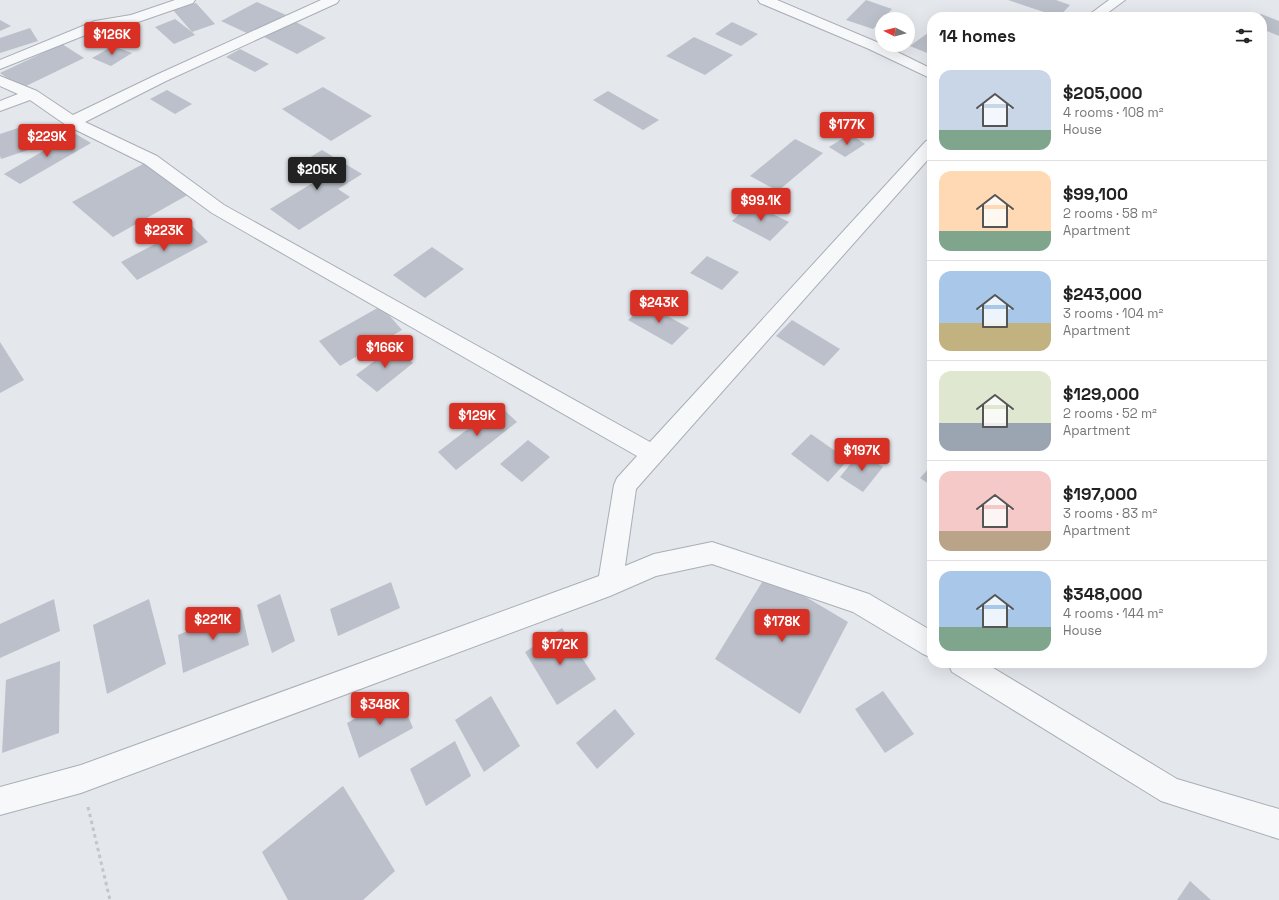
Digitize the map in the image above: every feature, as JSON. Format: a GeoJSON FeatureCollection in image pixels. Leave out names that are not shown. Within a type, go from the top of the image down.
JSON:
{"type":"FeatureCollection","features":[{"type":"Feature","properties":{"kind":"street"},"geometry":{"type":"LineString","coordinates":[[0,66],[100,24],[133,19],[188,0]]}},
{"type":"Feature","properties":{"kind":"street"},"geometry":{"type":"LineString","coordinates":[[72,122],[161,78],[332,0]]}},
{"type":"Feature","properties":{"kind":"street"},"geometry":{"type":"LineString","coordinates":[[765,0],[874,46],[927,72]]}},
{"type":"Feature","properties":{"kind":"street"},"geometry":{"type":"LineString","coordinates":[[1100,12],[1118,0]]}},
{"type":"Feature","properties":{"kind":"street"},"geometry":{"type":"LineString","coordinates":[[0,81],[32,94],[72,122],[151,160],[218,209],[652,454]]}},
{"type":"Feature","properties":{"kind":"street"},"geometry":{"type":"LineString","coordinates":[[0,106],[32,94]]}},
{"type":"Feature","properties":{"kind":"street"},"geometry":{"type":"LineString","coordinates":[[610,584],[624,484],[927,151]]}},
{"type":"Feature","properties":{"kind":"street"},"geometry":{"type":"LineString","coordinates":[[0,801],[81,779],[610,584],[654,565],[712,553],[860,602],[927,642]]}},
{"type":"Feature","properties":{"kind":"street"},"geometry":{"type":"LineString","coordinates":[[969,668],[1171,791],[1279,824]]}},
{"type":"Feature","properties":{"kind":"path"},"geometry":{"type":"LineString","coordinates":[[81,779],[110,900]]}},
{"type":"Feature","properties":{"kind":"building"},"geometry":{"type":"Polygon","coordinates":[[[866,0],[892,9],[889,12],[875,12],[875,27],[873,29],[846,20],[866,0]]]}},
{"type":"Feature","properties":{"kind":"building"},"geometry":{"type":"Polygon","coordinates":[[[1008,0],[1056,0],[1070,5],[1064,12],[1044,12],[1008,0]]]}},
{"type":"Feature","properties":{"kind":"building"},"geometry":{"type":"Polygon","coordinates":[[[257,2],[286,15],[251,35],[221,21],[257,2]]]}},
{"type":"Feature","properties":{"kind":"building"},"geometry":{"type":"Polygon","coordinates":[[[196,3],[215,24],[192,32],[173,10],[196,3]]]}},
{"type":"Feature","properties":{"kind":"building"},"geometry":{"type":"Polygon","coordinates":[[[1267,16],[1279,21],[1279,36],[1267,31],[1267,16]]]}},
{"type":"Feature","properties":{"kind":"building"},"geometry":{"type":"Polygon","coordinates":[[[175,19],[195,35],[174,44],[155,27],[175,19]]]}},
{"type":"Feature","properties":{"kind":"building"},"geometry":{"type":"Polygon","coordinates":[[[0,20],[11,26],[0,31],[0,20]]]}},
{"type":"Feature","properties":{"kind":"building"},"geometry":{"type":"Polygon","coordinates":[[[294,21],[326,38],[297,54],[264,37],[294,21]]]}},
{"type":"Feature","properties":{"kind":"building"},"geometry":{"type":"Polygon","coordinates":[[[732,22],[758,34],[741,46],[715,34],[732,22]]]}},
{"type":"Feature","properties":{"kind":"building"},"geometry":{"type":"Polygon","coordinates":[[[30,28],[38,41],[0,53],[0,38],[30,28]]]}},
{"type":"Feature","properties":{"kind":"building"},"geometry":{"type":"Polygon","coordinates":[[[927,34],[927,53],[915,48],[915,42],[927,34]]]}},
{"type":"Feature","properties":{"kind":"building"},"geometry":{"type":"Polygon","coordinates":[[[694,37],[733,55],[705,75],[666,56],[694,37]]]}},
{"type":"Feature","properties":{"kind":"building"},"geometry":{"type":"Polygon","coordinates":[[[62,44],[84,58],[22,88],[0,73],[62,44]]]}},
{"type":"Feature","properties":{"kind":"building"},"geometry":{"type":"Polygon","coordinates":[[[113,46],[132,53],[111,66],[92,58],[113,46]]]}},
{"type":"Feature","properties":{"kind":"building"},"geometry":{"type":"Polygon","coordinates":[[[240,49],[269,64],[255,72],[226,57],[240,49]]]}},
{"type":"Feature","properties":{"kind":"building"},"geometry":{"type":"Polygon","coordinates":[[[323,87],[372,116],[331,141],[282,109],[323,87]]]}},
{"type":"Feature","properties":{"kind":"building"},"geometry":{"type":"Polygon","coordinates":[[[167,90],[192,104],[175,114],[150,99],[167,90]]]}},
{"type":"Feature","properties":{"kind":"building"},"geometry":{"type":"Polygon","coordinates":[[[608,91],[659,120],[643,130],[593,100],[608,91]]]}},
{"type":"Feature","properties":{"kind":"building"},"geometry":{"type":"Polygon","coordinates":[[[27,125],[37,147],[1,159],[0,134],[27,125]]]}},
{"type":"Feature","properties":{"kind":"building"},"geometry":{"type":"Polygon","coordinates":[[[74,133],[91,143],[20,184],[4,174],[74,133]]]}},
{"type":"Feature","properties":{"kind":"building"},"geometry":{"type":"Polygon","coordinates":[[[850,134],[865,144],[845,157],[829,147],[850,134]]]}},
{"type":"Feature","properties":{"kind":"building"},"geometry":{"type":"Polygon","coordinates":[[[795,139],[823,153],[778,191],[750,176],[795,139]]]}},
{"type":"Feature","properties":{"kind":"building"},"geometry":{"type":"Polygon","coordinates":[[[322,150],[362,174],[338,189],[350,197],[299,230],[270,209],[321,178],[299,164],[322,150]]]}},
{"type":"Feature","properties":{"kind":"building"},"geometry":{"type":"Polygon","coordinates":[[[158,156],[200,188],[113,237],[72,202],[158,156]]]}},
{"type":"Feature","properties":{"kind":"building"},"geometry":{"type":"Polygon","coordinates":[[[751,203],[789,222],[770,241],[732,221],[751,203]]]}},
{"type":"Feature","properties":{"kind":"building"},"geometry":{"type":"Polygon","coordinates":[[[191,225],[208,242],[137,280],[121,262],[191,225]]]}},
{"type":"Feature","properties":{"kind":"building"},"geometry":{"type":"Polygon","coordinates":[[[432,247],[464,269],[425,298],[393,275],[432,247]]]}},
{"type":"Feature","properties":{"kind":"building"},"geometry":{"type":"Polygon","coordinates":[[[707,256],[739,272],[722,290],[690,273],[707,256]]]}},
{"type":"Feature","properties":{"kind":"building"},"geometry":{"type":"Polygon","coordinates":[[[646,304],[689,328],[672,345],[628,320],[646,304]]]}},
{"type":"Feature","properties":{"kind":"building"},"geometry":{"type":"Polygon","coordinates":[[[381,306],[402,330],[340,366],[319,341],[381,306]]]}},
{"type":"Feature","properties":{"kind":"building"},"geometry":{"type":"Polygon","coordinates":[[[792,320],[840,349],[824,366],[776,336],[792,320]]]}},
{"type":"Feature","properties":{"kind":"building"},"geometry":{"type":"Polygon","coordinates":[[[0,342],[24,380],[0,393],[0,342]]]}},
{"type":"Feature","properties":{"kind":"building"},"geometry":{"type":"Polygon","coordinates":[[[393,347],[413,363],[377,392],[356,375],[393,347]]]}},
{"type":"Feature","properties":{"kind":"building"},"geometry":{"type":"Polygon","coordinates":[[[499,405],[517,422],[456,470],[438,452],[499,405]]]}},
{"type":"Feature","properties":{"kind":"building"},"geometry":{"type":"Polygon","coordinates":[[[811,434],[848,460],[828,482],[791,454],[811,434]]]}},
{"type":"Feature","properties":{"kind":"building"},"geometry":{"type":"Polygon","coordinates":[[[528,440],[550,457],[522,482],[500,464],[528,440]]]}},
{"type":"Feature","properties":{"kind":"building"},"geometry":{"type":"Polygon","coordinates":[[[860,452],[883,467],[863,492],[840,477],[860,452]]]}},
{"type":"Feature","properties":{"kind":"building"},"geometry":{"type":"Polygon","coordinates":[[[927,470],[927,483],[920,478],[927,470]]]}},
{"type":"Feature","properties":{"kind":"building"},"geometry":{"type":"Polygon","coordinates":[[[767,574],[848,622],[800,714],[715,659],[767,574]]]}},
{"type":"Feature","properties":{"kind":"building"},"geometry":{"type":"Polygon","coordinates":[[[391,582],[400,608],[338,636],[330,609],[391,582]]]}},
{"type":"Feature","properties":{"kind":"building"},"geometry":{"type":"Polygon","coordinates":[[[280,594],[295,641],[272,653],[257,605],[280,594]]]}},
{"type":"Feature","properties":{"kind":"building"},"geometry":{"type":"Polygon","coordinates":[[[54,599],[60,631],[0,658],[0,624],[54,599]]]}},
{"type":"Feature","properties":{"kind":"building"},"geometry":{"type":"Polygon","coordinates":[[[149,599],[166,664],[107,694],[93,625],[149,599]]]}},
{"type":"Feature","properties":{"kind":"building"},"geometry":{"type":"Polygon","coordinates":[[[241,609],[249,645],[183,673],[178,635],[241,609]]]}},
{"type":"Feature","properties":{"kind":"building"},"geometry":{"type":"Polygon","coordinates":[[[562,628],[596,679],[557,705],[525,652],[562,628]]]}},
{"type":"Feature","properties":{"kind":"building"},"geometry":{"type":"Polygon","coordinates":[[[60,661],[59,733],[2,753],[6,680],[60,661]]]}},
{"type":"Feature","properties":{"kind":"building"},"geometry":{"type":"Polygon","coordinates":[[[883,691],[914,734],[885,753],[855,709],[883,691]]]}},
{"type":"Feature","properties":{"kind":"building"},"geometry":{"type":"Polygon","coordinates":[[[399,694],[413,728],[359,758],[347,723],[399,694]]]}},
{"type":"Feature","properties":{"kind":"building"},"geometry":{"type":"Polygon","coordinates":[[[491,696],[520,746],[484,772],[455,720],[491,696]]]}},
{"type":"Feature","properties":{"kind":"building"},"geometry":{"type":"Polygon","coordinates":[[[615,709],[635,734],[597,769],[576,743],[615,709]]]}},
{"type":"Feature","properties":{"kind":"building"},"geometry":{"type":"Polygon","coordinates":[[[455,741],[471,776],[426,806],[410,769],[455,741]]]}},
{"type":"Feature","properties":{"kind":"building"},"geometry":{"type":"Polygon","coordinates":[[[343,786],[395,871],[363,900],[288,900],[262,852],[343,786]]]}},
{"type":"Feature","properties":{"kind":"building"},"geometry":{"type":"Polygon","coordinates":[[[1190,881],[1211,900],[1177,900],[1190,881]]]}}]}
